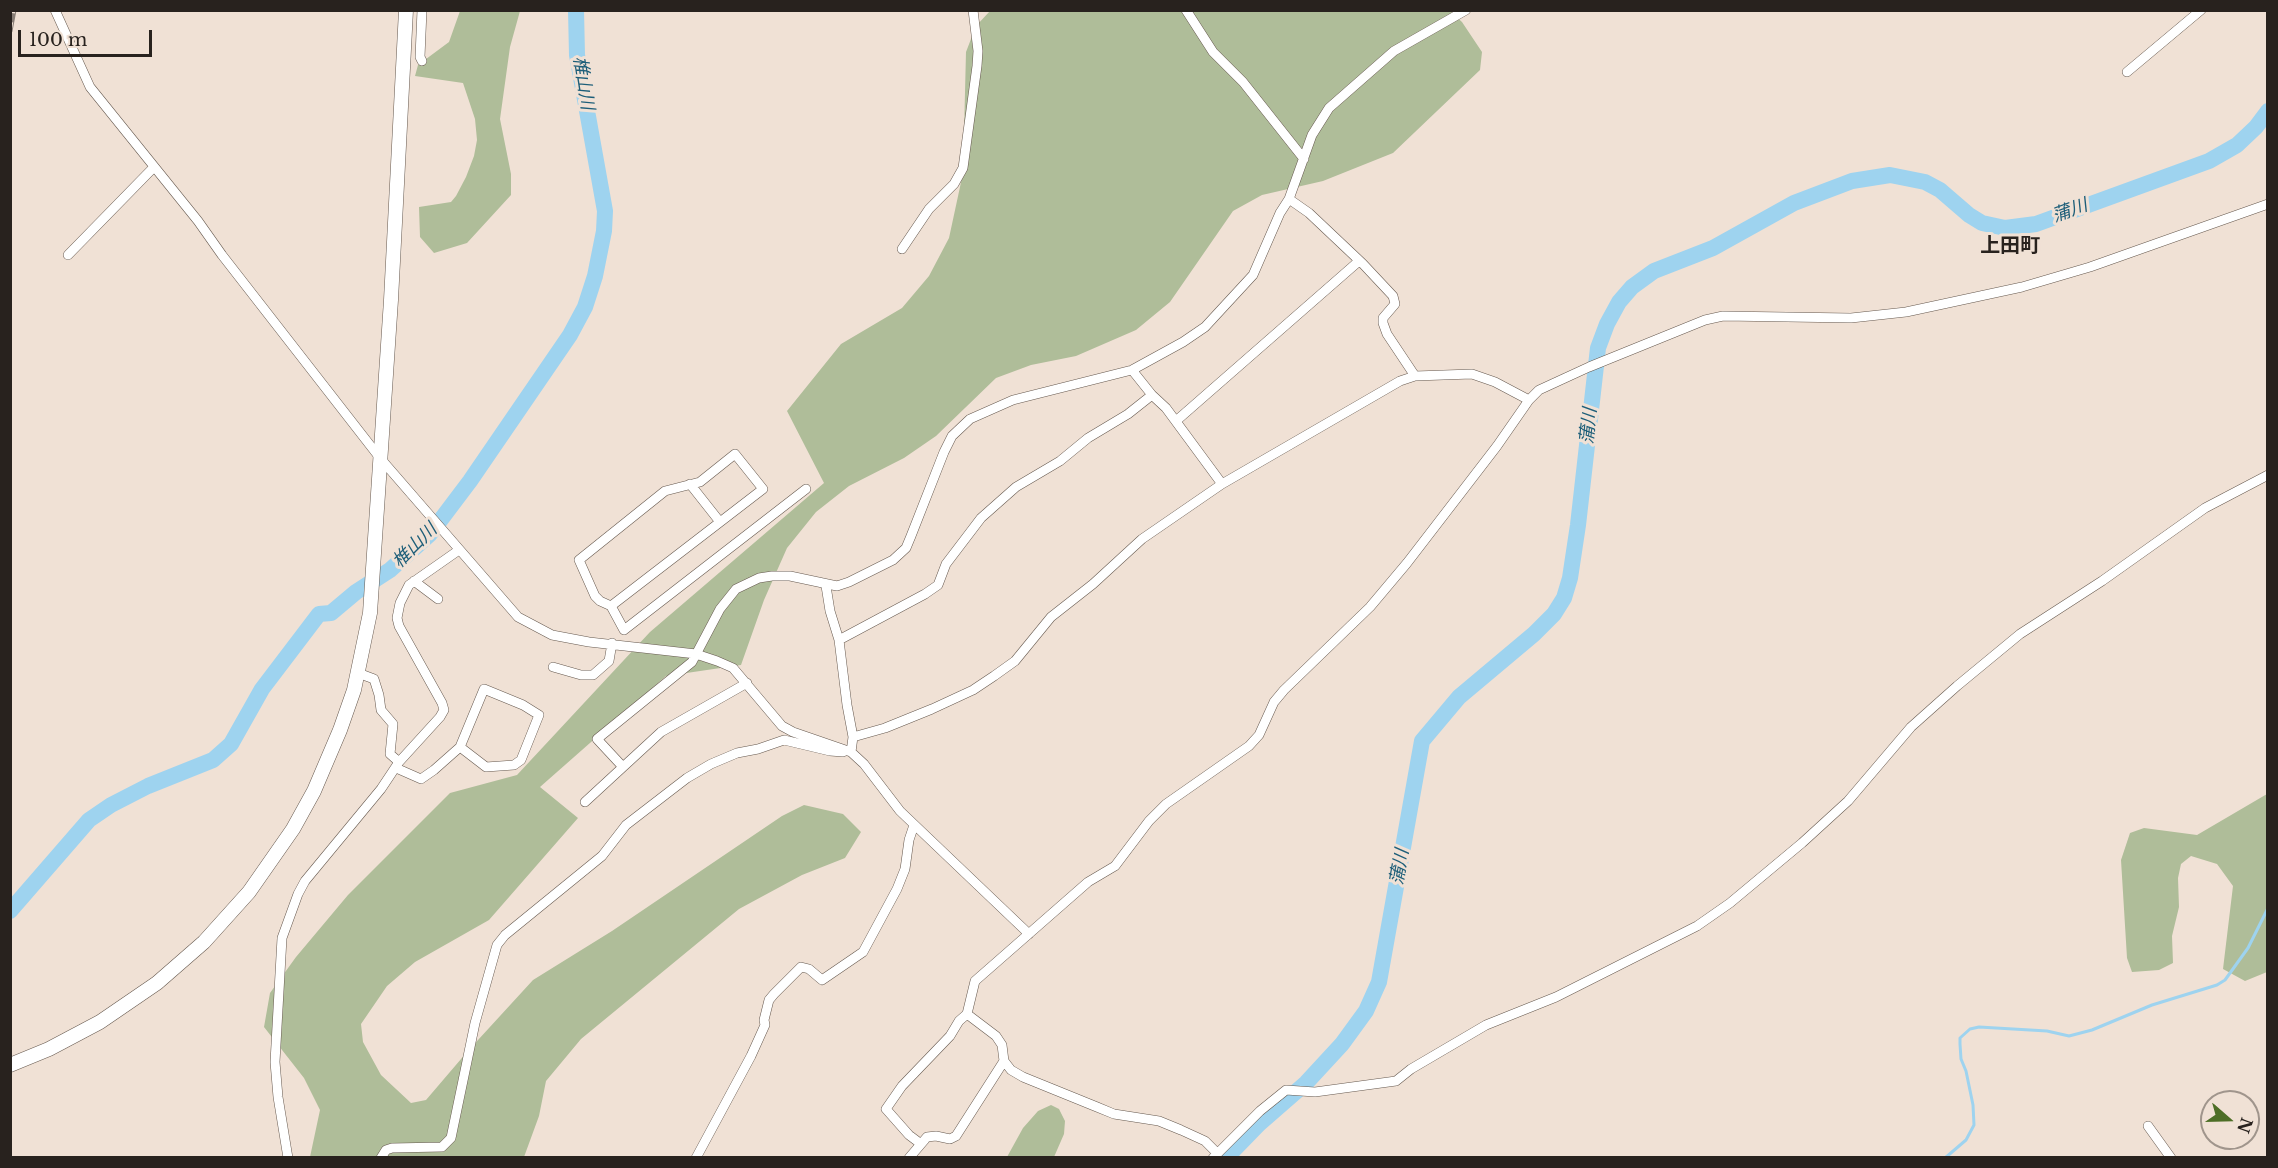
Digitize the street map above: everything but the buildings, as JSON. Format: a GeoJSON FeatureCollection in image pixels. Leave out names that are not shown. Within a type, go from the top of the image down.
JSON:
{"type":"FeatureCollection","features":[{"type":"Feature","properties":{"kind":"street"},"geometry":{"type":"LineString","coordinates":[[55,10],[90,87],[198,221],[380,458],[518,617],[552,635],[589,642],[696,654],[734,668],[782,726],[802,736],[851,752],[864,764],[900,811],[1029,934]]}},
{"type":"Feature","properties":{"kind":"street"},"geometry":{"type":"LineString","coordinates":[[10,1065],[39,1054],[100,1022],[157,983],[204,942],[249,892],[293,829],[314,791],[340,730],[358,673],[370,613],[406,10]]}},
{"type":"Feature","properties":{"kind":"street"},"geometry":{"type":"LineString","coordinates":[[422,10],[420,57],[422,61]]}},
{"type":"Feature","properties":{"kind":"street"},"geometry":{"type":"LineString","coordinates":[[902,249],[929,209],[954,184],[963,168],[977,66],[973,10]]}},
{"type":"Feature","properties":{"kind":"street"},"geometry":{"type":"LineString","coordinates":[[1186,10],[1213,52],[1243,82],[1304,159]]}},
{"type":"Feature","properties":{"kind":"street"},"geometry":{"type":"LineString","coordinates":[[623,767],[597,740],[692,662],[720,609],[736,589],[746,583],[772,576],[790,576],[826,586],[837,586],[894,560],[906,548],[952,436],[970,419],[1013,400],[1132,370],[1205,327],[1253,275],[1280,213],[1289,199],[1312,135],[1329,108],[1394,51],[1466,10]]}},
{"type":"Feature","properties":{"kind":"street"},"geometry":{"type":"LineString","coordinates":[[2127,72],[2201,10]]}},
{"type":"Feature","properties":{"kind":"street"},"geometry":{"type":"LineString","coordinates":[[68,255],[154,167]]}},
{"type":"Feature","properties":{"kind":"street"},"geometry":{"type":"LineString","coordinates":[[1289,199],[1309,213],[1383,284],[1395,300],[1395,304],[1383,318],[1383,323],[1415,376]]}},
{"type":"Feature","properties":{"kind":"street"},"geometry":{"type":"LineString","coordinates":[[921,1144],[909,1135],[886,1109],[902,1086],[950,1036],[959,1021],[967,1014],[975,981],[1088,882],[1115,866],[1149,821],[1166,804],[1250,746],[1259,735],[1274,702],[1370,607],[1497,446],[1529,400],[1548,385],[1680,328],[1705,320],[1723,316],[1851,318],[1906,312],[2022,287],[2090,267],[2268,204]]}},
{"type":"Feature","properties":{"kind":"street"},"geometry":{"type":"LineString","coordinates":[[1176,421],[1359,261]]}},
{"type":"Feature","properties":{"kind":"street"},"geometry":{"type":"LineString","coordinates":[[1132,370],[1166,408],[1222,484]]}},
{"type":"Feature","properties":{"kind":"street"},"geometry":{"type":"LineString","coordinates":[[853,737],[885,728],[973,690],[1015,661],[1051,617],[1093,584],[1142,539],[1222,484],[1400,381],[1415,376],[1472,374],[1495,382],[1529,400]]}},
{"type":"Feature","properties":{"kind":"street"},"geometry":{"type":"LineString","coordinates":[[839,640],[938,585],[946,564],[981,518],[1016,487],[1060,461],[1088,438],[1128,414],[1152,395]]}},
{"type":"Feature","properties":{"kind":"street"},"geometry":{"type":"LineString","coordinates":[[611,606],[763,489],[735,454],[700,482],[665,491],[579,560],[595,596],[611,606],[624,630]]}},
{"type":"Feature","properties":{"kind":"street"},"geometry":{"type":"LineString","coordinates":[[967,1014],[996,1036],[1002,1045],[1004,1061],[1011,1070],[1023,1077],[1114,1114],[1146,1117],[1182,1130],[1205,1141],[1216,1155],[1260,1111],[1286,1090],[1314,1092],[1396,1081],[1411,1069],[1486,1025],[1556,997],[1697,926],[1730,903],[1802,843],[1848,801],[1911,728],[2020,634],[2102,581],[2205,508],[2268,475]]}},
{"type":"Feature","properties":{"kind":"street"},"geometry":{"type":"LineString","coordinates":[[690,484],[720,522]]}},
{"type":"Feature","properties":{"kind":"street"},"geometry":{"type":"LineString","coordinates":[[553,667],[581,675],[593,675],[609,661],[624,630],[806,489]]}},
{"type":"Feature","properties":{"kind":"street"},"geometry":{"type":"LineString","coordinates":[[288,1158],[275,1062],[282,938],[305,881],[331,852],[444,710],[399,626],[397,618],[404,593],[409,585],[457,548]]}},
{"type":"Feature","properties":{"kind":"street"},"geometry":{"type":"LineString","coordinates":[[414,581],[438,599]]}},
{"type":"Feature","properties":{"kind":"street"},"geometry":{"type":"LineString","coordinates":[[826,586],[830,611],[839,640],[853,737],[851,752]]}},
{"type":"Feature","properties":{"kind":"street"},"geometry":{"type":"LineString","coordinates":[[358,673],[374,679],[380,695],[381,710],[393,724],[390,753],[398,765],[421,779],[460,747],[484,689],[523,705],[539,715],[521,760],[514,765],[486,766],[460,747]]}},
{"type":"Feature","properties":{"kind":"street"},"geometry":{"type":"LineString","coordinates":[[585,801],[661,732],[747,683]]}},
{"type":"Feature","properties":{"kind":"street"},"geometry":{"type":"LineString","coordinates":[[381,1158],[386,1150],[392,1148],[442,1147],[451,1137],[474,1023],[497,945],[505,935],[602,856],[626,825],[693,774],[737,753],[784,740],[830,751],[851,752]]}},
{"type":"Feature","properties":{"kind":"street"},"geometry":{"type":"LineString","coordinates":[[696,1158],[760,1036],[765,1025],[769,1000],[801,968],[809,969],[822,980],[863,952],[897,890],[905,869],[909,840],[914,825]]}},
{"type":"Feature","properties":{"kind":"street"},"geometry":{"type":"LineString","coordinates":[[909,1158],[927,1137],[936,1136],[950,1140],[956,1136],[1004,1061]]}},
{"type":"Feature","properties":{"kind":"street"},"geometry":{"type":"LineString","coordinates":[[2148,1126],[2171,1158]]}},
{"type":"Feature","properties":{"kind":"green space"},"geometry":{"type":"Polygon","coordinates":[[[1449,10],[1462,22],[1482,52],[1480,70],[1393,153],[1323,181],[1262,195],[1233,211],[1170,302],[1136,330],[1076,356],[1031,365],[996,378],[936,436],[904,458],[849,486],[816,512],[787,548],[764,600],[741,665],[666,676],[540,787],[578,818],[489,920],[415,962],[387,986],[361,1024],[363,1042],[381,1075],[411,1103],[426,1100],[533,980],[612,931],[782,816],[804,805],[843,814],[861,832],[845,858],[802,875],[739,909],[581,1039],[546,1081],[539,1116],[524,1157],[310,1157],[320,1110],[304,1078],[264,1027],[270,993],[296,957],[348,895],[450,793],[517,775],[650,632],[824,483],[787,411],[841,344],[902,308],[929,276],[949,238],[963,173],[966,52],[976,26],[990,11],[1449,10]]]}},
{"type":"Feature","properties":{"kind":"green space"},"geometry":{"type":"Polygon","coordinates":[[[460,11],[520,11],[510,47],[500,119],[511,174],[511,195],[467,243],[434,253],[420,237],[419,207],[451,202],[456,196],[474,156],[477,140],[475,119],[463,83],[415,76],[418,65],[449,42],[460,11]]]}},
{"type":"Feature","properties":{"kind":"green space"},"geometry":{"type":"Polygon","coordinates":[[[2267,794],[2267,972],[2245,981],[2223,969],[2233,886],[2217,864],[2191,856],[2181,864],[2178,878],[2179,907],[2172,936],[2173,963],[2159,970],[2132,972],[2127,958],[2121,860],[2130,833],[2144,828],[2197,835],[2267,794]]]}},
{"type":"Feature","properties":{"kind":"green space"},"geometry":{"type":"Polygon","coordinates":[[[1051,1105],[1059,1109],[1065,1121],[1064,1134],[1054,1157],[1007,1157],[1023,1128],[1038,1111],[1051,1105]]]}},
{"type":"Feature","properties":{"kind":"waterway","name":"椎山川"},"geometry":{"type":"LineString","coordinates":[[10,911],[89,820],[111,805],[148,786],[213,760],[231,744],[262,689],[319,614],[331,613],[356,592],[390,570],[430,534],[470,481],[570,335],[585,307],[595,276],[604,231],[605,211],[577,55],[576,10]]}},
{"type":"Feature","properties":{"kind":"waterway","name":"蒲川"},"geometry":{"type":"LineString","coordinates":[[1226,1158],[1259,1124],[1306,1083],[1342,1044],[1366,1011],[1379,982],[1422,741],[1459,697],[1534,634],[1554,614],[1564,598],[1570,578],[1578,525],[1598,348],[1619,302],[1632,287],[1654,271],[1713,248],[1794,203],[1852,181],[1890,175],[1925,182],[1940,190],[1982,223],[2005,228],[2036,224],[2209,161],[2237,145],[2256,127],[2268,111]]}},
{"type":"Feature","properties":{"kind":"waterway"},"geometry":{"type":"LineString","coordinates":[[1945,1158],[1966,1140],[1974,1125],[1973,1105],[1966,1071],[1961,1059],[1960,1044],[1960,1038],[1970,1029],[1979,1027],[2047,1031],[2069,1036],[2092,1030],[2152,1005],[2217,985],[2225,980],[2248,948],[2268,908]]}},
{"type":"Feature","properties":{"kind":"railway"},"geometry":{"type":"LineString","coordinates":[[10,31],[14,10]]}},
{"type":"Feature","properties":{"kind":"district","name":"上田町"},"geometry":{"type":"Point","coordinates":[2010,246]}}]}
